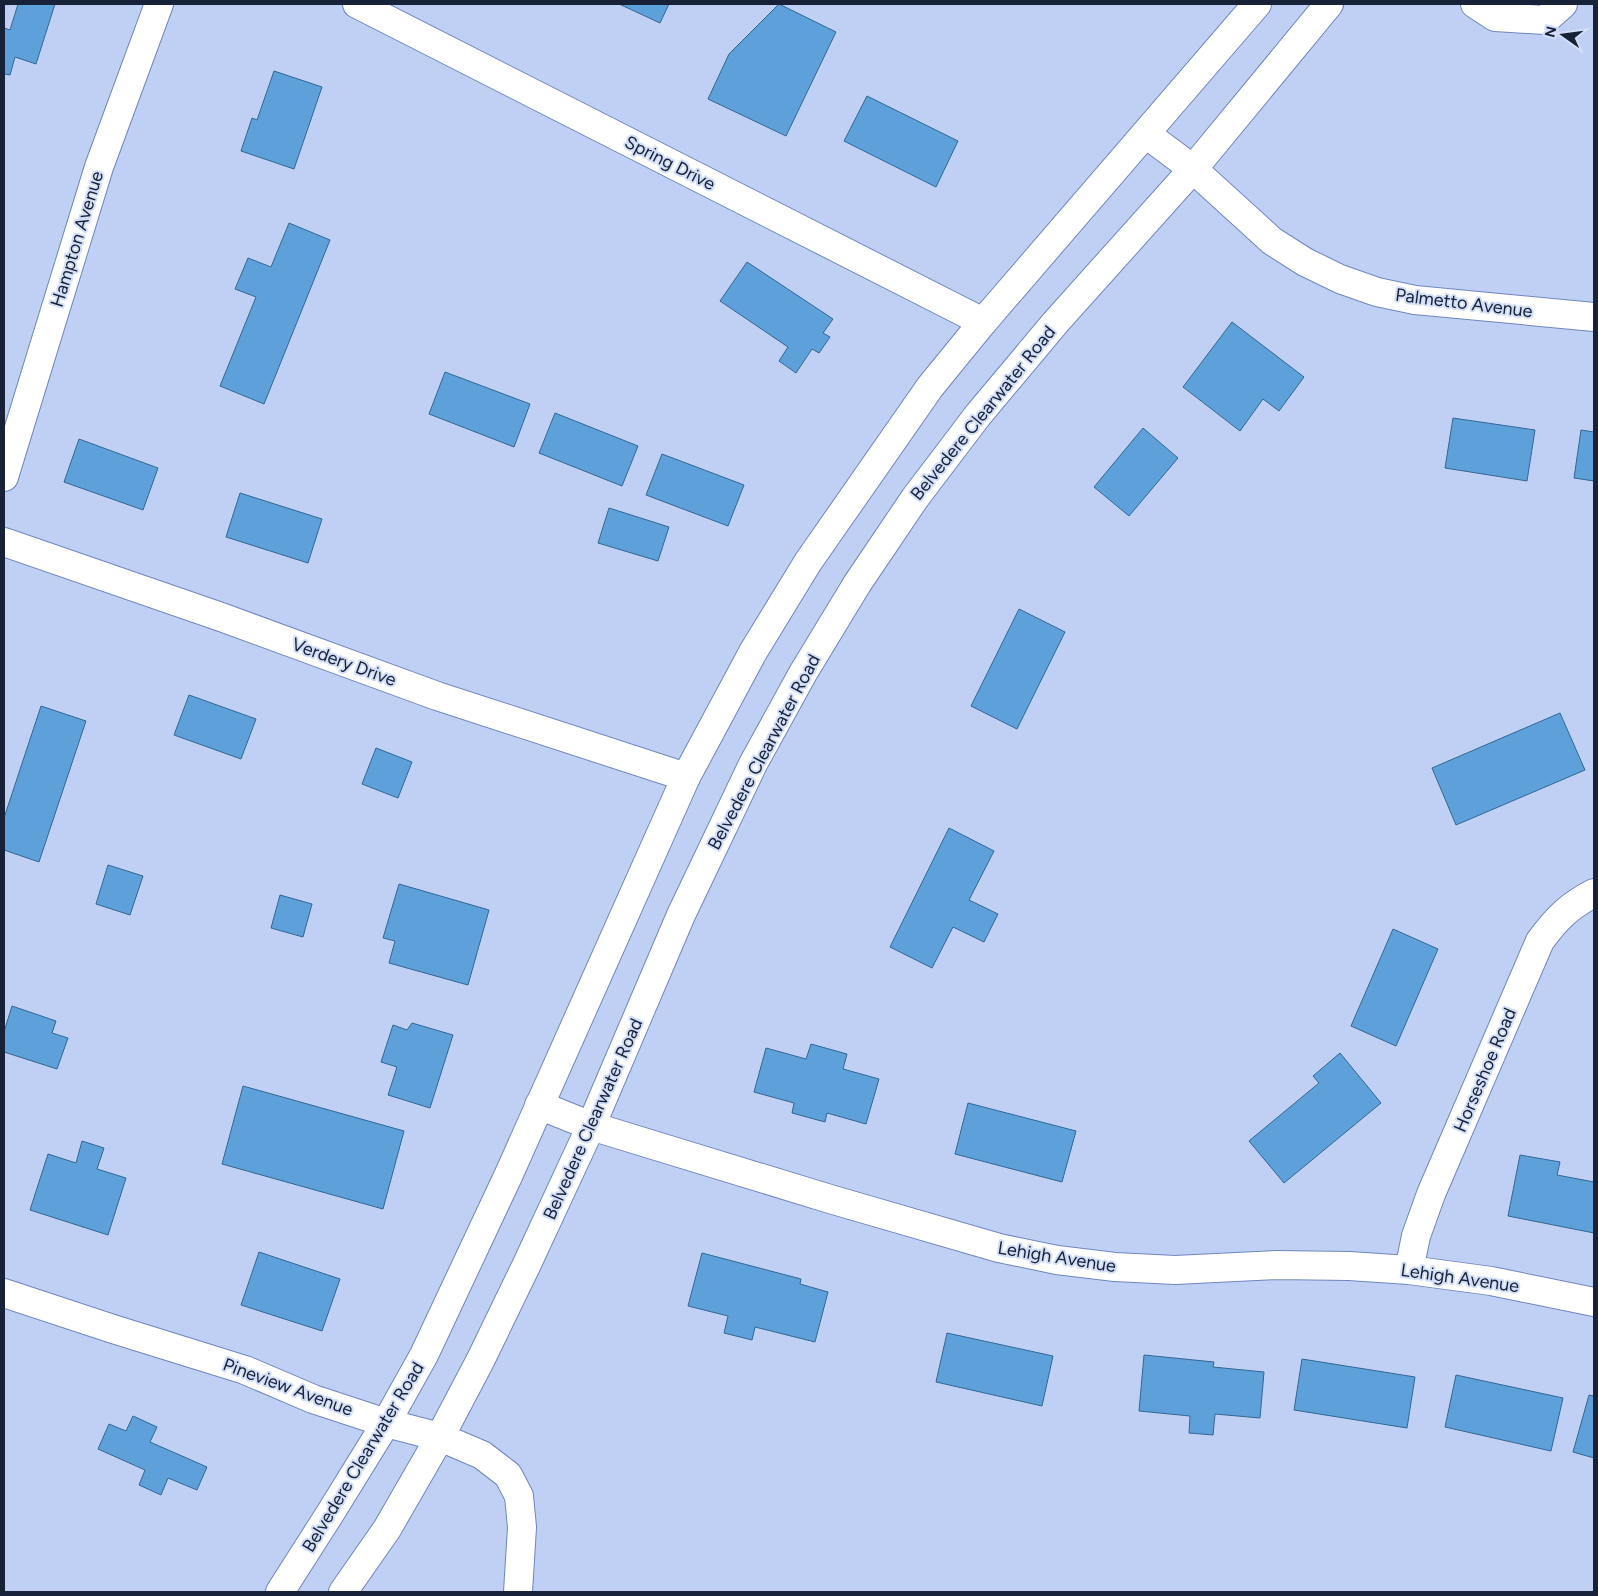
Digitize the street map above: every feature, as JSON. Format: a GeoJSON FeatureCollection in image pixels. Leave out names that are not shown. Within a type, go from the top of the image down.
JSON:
{"type":"FeatureCollection","features":[{"type":"Feature","properties":{"kind":"street","name":"Hampton Avenue"},"geometry":{"type":"LineString","coordinates":[[4,477],[99,167],[159,4]]}},
{"type":"Feature","properties":{"kind":"street","name":"Spring Drive"},"geometry":{"type":"LineString","coordinates":[[356,4],[983,322]]}},
{"type":"Feature","properties":{"kind":"street","name":"Belvedere Clearwater Road"},"geometry":{"type":"LineString","coordinates":[[280,1592],[386,1423],[428,1346],[466,1268],[686,777],[752,652],[808,562],[930,387],[983,322],[1258,4]]}},
{"type":"Feature","properties":{"kind":"street","name":"Belvedere Clearwater Road"},"geometry":{"type":"LineString","coordinates":[[343,1592],[387,1529],[440,1437],[522,1275],[591,1126],[681,915],[753,764],[803,673],[856,584],[915,498],[978,414],[1055,323],[1193,170],[1329,4]]}},
{"type":"Feature","properties":{"kind":"street"},"geometry":{"type":"LineString","coordinates":[[1475,4],[1495,17],[1545,20],[1563,4]]}},
{"type":"Feature","properties":{"kind":"street","name":"Palmetto Avenue"},"geometry":{"type":"LineString","coordinates":[[1146,134],[1193,170],[1272,241],[1305,262],[1340,279],[1377,292],[1415,300],[1594,317]]}},
{"type":"Feature","properties":{"kind":"street","name":"Verdery Drive"},"geometry":{"type":"LineString","coordinates":[[4,542],[221,617],[437,696],[686,777]]}},
{"type":"Feature","properties":{"kind":"street","name":"Horseshoe Road"},"geometry":{"type":"LineString","coordinates":[[1409,1270],[1416,1236],[1431,1194],[1540,941],[1556,920],[1576,902],[1594,893]]}},
{"type":"Feature","properties":{"kind":"street","name":"Lehigh Avenue"},"geometry":{"type":"LineString","coordinates":[[538,1105],[591,1126],[839,1202],[999,1248],[1057,1260],[1115,1267],[1175,1270],[1276,1265],[1348,1266],[1409,1270],[1491,1281],[1594,1302]]}},
{"type":"Feature","properties":{"kind":"street","name":"Pineview Avenue"},"geometry":{"type":"LineString","coordinates":[[4,1293],[245,1370],[313,1399],[386,1423],[440,1437],[482,1455],[508,1475],[520,1496],[522,1526],[518,1592]]}},
{"type":"Feature","properties":{"kind":"building"},"geometry":{"type":"Polygon","coordinates":[[[18,4],[55,4],[36,64],[15,57],[10,75],[4,74],[4,28],[10,30],[18,4]]]}},
{"type":"Feature","properties":{"kind":"building"},"geometry":{"type":"Polygon","coordinates":[[[619,4],[669,4],[660,23],[619,4]]]}},
{"type":"Feature","properties":{"kind":"building"},"geometry":{"type":"Polygon","coordinates":[[[779,4],[836,32],[786,136],[708,99],[729,54],[779,4]]]}},
{"type":"Feature","properties":{"kind":"building"},"geometry":{"type":"Polygon","coordinates":[[[274,71],[322,87],[294,169],[241,151],[252,118],[257,120],[274,71]]]}},
{"type":"Feature","properties":{"kind":"building"},"geometry":{"type":"Polygon","coordinates":[[[867,96],[958,141],[936,187],[844,141],[867,96]]]}},
{"type":"Feature","properties":{"kind":"building"},"geometry":{"type":"Polygon","coordinates":[[[289,223],[330,240],[264,404],[220,386],[256,297],[235,289],[248,258],[271,267],[289,223]]]}},
{"type":"Feature","properties":{"kind":"building"},"geometry":{"type":"Polygon","coordinates":[[[747,262],[833,319],[823,333],[830,337],[819,353],[812,349],[796,373],[779,361],[788,347],[720,301],[747,262]]]}},
{"type":"Feature","properties":{"kind":"building"},"geometry":{"type":"Polygon","coordinates":[[[1232,322],[1304,377],[1279,411],[1263,399],[1240,431],[1183,387],[1232,322]]]}},
{"type":"Feature","properties":{"kind":"building"},"geometry":{"type":"Polygon","coordinates":[[[445,372],[530,404],[514,447],[429,414],[445,372]]]}},
{"type":"Feature","properties":{"kind":"building"},"geometry":{"type":"Polygon","coordinates":[[[555,413],[638,446],[622,486],[539,453],[555,413]]]}},
{"type":"Feature","properties":{"kind":"building"},"geometry":{"type":"Polygon","coordinates":[[[1453,418],[1535,430],[1527,481],[1445,468],[1453,418]]]}},
{"type":"Feature","properties":{"kind":"building"},"geometry":{"type":"Polygon","coordinates":[[[1143,428],[1178,458],[1129,516],[1094,487],[1143,428]]]}},
{"type":"Feature","properties":{"kind":"building"},"geometry":{"type":"Polygon","coordinates":[[[1581,430],[1594,432],[1594,481],[1574,478],[1581,430]]]}},
{"type":"Feature","properties":{"kind":"building"},"geometry":{"type":"Polygon","coordinates":[[[79,439],[158,468],[143,510],[64,482],[79,439]]]}},
{"type":"Feature","properties":{"kind":"building"},"geometry":{"type":"Polygon","coordinates":[[[662,454],[744,485],[728,526],[646,495],[662,454]]]}},
{"type":"Feature","properties":{"kind":"building"},"geometry":{"type":"Polygon","coordinates":[[[240,493],[322,519],[308,563],[226,537],[240,493]]]}},
{"type":"Feature","properties":{"kind":"building"},"geometry":{"type":"Polygon","coordinates":[[[609,508],[669,527],[658,561],[598,543],[609,508]]]}},
{"type":"Feature","properties":{"kind":"building"},"geometry":{"type":"Polygon","coordinates":[[[1019,609],[1065,632],[1017,729],[971,706],[1019,609]]]}},
{"type":"Feature","properties":{"kind":"building"},"geometry":{"type":"Polygon","coordinates":[[[189,695],[256,719],[241,759],[174,735],[189,695]]]}},
{"type":"Feature","properties":{"kind":"building"},"geometry":{"type":"Polygon","coordinates":[[[41,706],[86,721],[39,862],[4,850],[4,818],[41,706]]]}},
{"type":"Feature","properties":{"kind":"building"},"geometry":{"type":"Polygon","coordinates":[[[1560,713],[1585,770],[1456,825],[1432,768],[1560,713]]]}},
{"type":"Feature","properties":{"kind":"building"},"geometry":{"type":"Polygon","coordinates":[[[376,748],[412,762],[398,798],[362,784],[376,748]]]}},
{"type":"Feature","properties":{"kind":"building"},"geometry":{"type":"Polygon","coordinates":[[[949,828],[994,851],[969,900],[998,914],[984,942],[953,927],[932,968],[890,947],[949,828]]]}},
{"type":"Feature","properties":{"kind":"building"},"geometry":{"type":"Polygon","coordinates":[[[108,865],[143,876],[130,915],[96,904],[108,865]]]}},
{"type":"Feature","properties":{"kind":"building"},"geometry":{"type":"Polygon","coordinates":[[[399,884],[489,910],[468,985],[389,963],[395,941],[383,938],[399,884]]]}},
{"type":"Feature","properties":{"kind":"building"},"geometry":{"type":"Polygon","coordinates":[[[280,895],[312,904],[303,937],[271,928],[280,895]]]}},
{"type":"Feature","properties":{"kind":"building"},"geometry":{"type":"Polygon","coordinates":[[[1393,929],[1438,949],[1396,1046],[1351,1026],[1393,929]]]}},
{"type":"Feature","properties":{"kind":"building"},"geometry":{"type":"Polygon","coordinates":[[[12,1006],[56,1021],[52,1033],[68,1038],[57,1069],[4,1052],[4,1032],[12,1006]]]}},
{"type":"Feature","properties":{"kind":"building"},"geometry":{"type":"Polygon","coordinates":[[[412,1023],[453,1035],[430,1108],[388,1095],[397,1067],[381,1062],[393,1025],[407,1030],[412,1023]]]}},
{"type":"Feature","properties":{"kind":"building"},"geometry":{"type":"Polygon","coordinates":[[[811,1044],[847,1054],[843,1069],[879,1079],[866,1124],[827,1113],[825,1122],[792,1113],[794,1103],[754,1092],[766,1048],[806,1059],[811,1044]]]}},
{"type":"Feature","properties":{"kind":"building"},"geometry":{"type":"Polygon","coordinates":[[[1340,1053],[1381,1103],[1284,1183],[1249,1141],[1319,1083],[1313,1076],[1340,1053]]]}},
{"type":"Feature","properties":{"kind":"building"},"geometry":{"type":"Polygon","coordinates":[[[243,1086],[404,1131],[383,1209],[222,1164],[243,1086]]]}},
{"type":"Feature","properties":{"kind":"building"},"geometry":{"type":"Polygon","coordinates":[[[968,1103],[1076,1131],[1062,1182],[955,1154],[968,1103]]]}},
{"type":"Feature","properties":{"kind":"building"},"geometry":{"type":"Polygon","coordinates":[[[82,1141],[104,1148],[97,1169],[126,1178],[108,1235],[30,1210],[48,1154],[76,1163],[82,1141]]]}},
{"type":"Feature","properties":{"kind":"building"},"geometry":{"type":"Polygon","coordinates":[[[1520,1155],[1560,1162],[1557,1175],[1594,1182],[1594,1233],[1508,1216],[1520,1155]]]}},
{"type":"Feature","properties":{"kind":"building"},"geometry":{"type":"Polygon","coordinates":[[[259,1252],[340,1279],[322,1331],[241,1305],[259,1252]]]}},
{"type":"Feature","properties":{"kind":"building"},"geometry":{"type":"Polygon","coordinates":[[[702,1253],[801,1279],[800,1284],[828,1292],[815,1342],[755,1327],[752,1340],[724,1333],[728,1316],[688,1306],[702,1253]]]}},
{"type":"Feature","properties":{"kind":"building"},"geometry":{"type":"Polygon","coordinates":[[[947,1333],[1053,1356],[1042,1406],[936,1382],[947,1333]]]}},
{"type":"Feature","properties":{"kind":"building"},"geometry":{"type":"Polygon","coordinates":[[[1144,1355],[1214,1362],[1213,1367],[1264,1372],[1260,1418],[1215,1414],[1213,1435],[1189,1433],[1190,1416],[1139,1411],[1144,1355]]]}},
{"type":"Feature","properties":{"kind":"building"},"geometry":{"type":"Polygon","coordinates":[[[1302,1359],[1415,1377],[1407,1428],[1294,1410],[1302,1359]]]}},
{"type":"Feature","properties":{"kind":"building"},"geometry":{"type":"Polygon","coordinates":[[[1456,1375],[1563,1398],[1551,1451],[1445,1427],[1456,1375]]]}},
{"type":"Feature","properties":{"kind":"building"},"geometry":{"type":"Polygon","coordinates":[[[1589,1395],[1594,1396],[1594,1458],[1573,1452],[1589,1395]]]}},
{"type":"Feature","properties":{"kind":"building"},"geometry":{"type":"Polygon","coordinates":[[[133,1416],[157,1427],[150,1442],[207,1467],[197,1490],[168,1478],[161,1495],[139,1485],[145,1470],[98,1449],[109,1424],[126,1431],[133,1416]]]}}]}
